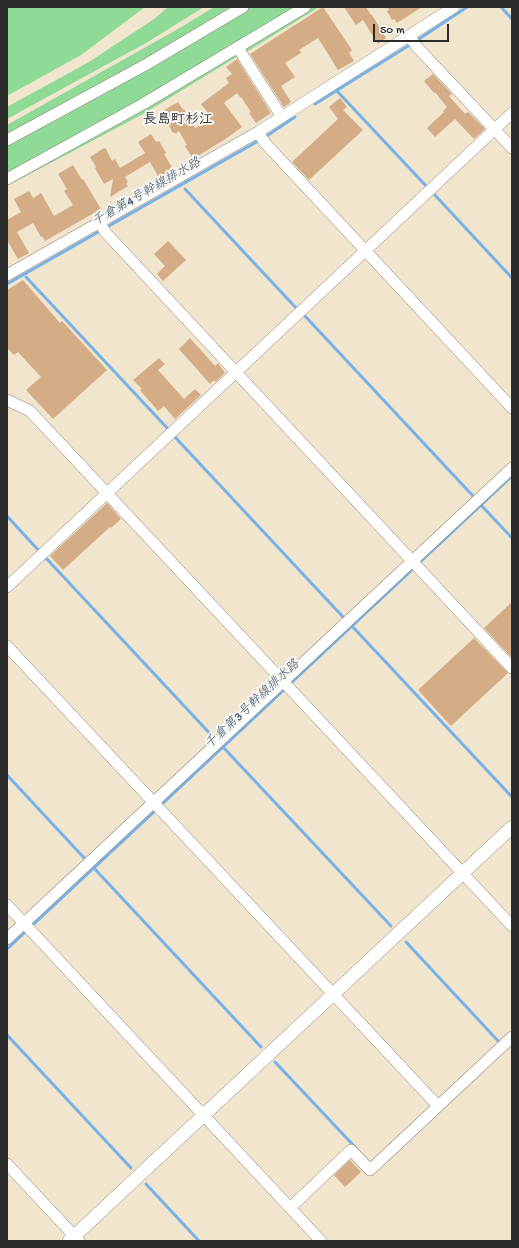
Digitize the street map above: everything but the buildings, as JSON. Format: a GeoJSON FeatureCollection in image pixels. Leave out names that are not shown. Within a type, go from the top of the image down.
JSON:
{"type":"FeatureCollection","features":[{"type":"Feature","properties":{"kind":"street"},"geometry":{"type":"LineString","coordinates":[[7,140],[147,64],[243,7]]}},
{"type":"Feature","properties":{"kind":"street"},"geometry":{"type":"LineString","coordinates":[[7,179],[143,104],[305,7]]}},
{"type":"Feature","properties":{"kind":"street"},"geometry":{"type":"LineString","coordinates":[[7,275],[102,227],[261,136],[282,117],[412,41],[454,7]]}},
{"type":"Feature","properties":{"kind":"street"},"geometry":{"type":"LineString","coordinates":[[412,41],[512,148]]}},
{"type":"Feature","properties":{"kind":"street"},"geometry":{"type":"LineString","coordinates":[[238,48],[282,117]]}},
{"type":"Feature","properties":{"kind":"street"},"geometry":{"type":"LineString","coordinates":[[7,587],[512,113]]}},
{"type":"Feature","properties":{"kind":"street"},"geometry":{"type":"LineString","coordinates":[[261,136],[365,251],[512,408]]}},
{"type":"Feature","properties":{"kind":"street"},"geometry":{"type":"LineString","coordinates":[[102,227],[512,668]]}},
{"type":"Feature","properties":{"kind":"street"},"geometry":{"type":"LineString","coordinates":[[7,400],[30,411],[512,926]]}},
{"type":"Feature","properties":{"kind":"street"},"geometry":{"type":"LineString","coordinates":[[7,939],[28,927],[415,564],[512,468]]}},
{"type":"Feature","properties":{"kind":"street"},"geometry":{"type":"LineString","coordinates":[[7,646],[438,1106]]}},
{"type":"Feature","properties":{"kind":"street"},"geometry":{"type":"LineString","coordinates":[[7,1164],[74,1239],[203,1115],[512,827]]}},
{"type":"Feature","properties":{"kind":"street"},"geometry":{"type":"LineString","coordinates":[[7,905],[322,1241]]}},
{"type":"Feature","properties":{"kind":"street"},"geometry":{"type":"LineString","coordinates":[[290,1208],[352,1150],[370,1170],[512,1037]]}},
{"type":"Feature","properties":{"kind":"green space"},"geometry":{"type":"Polygon","coordinates":[[[7,7],[145,7],[81,55],[7,96],[7,7]]]}},
{"type":"Feature","properties":{"kind":"green space"},"geometry":{"type":"Polygon","coordinates":[[[168,7],[204,7],[146,43],[7,119],[7,107],[89,62],[154,19],[168,7]]]}},
{"type":"Feature","properties":{"kind":"green space"},"geometry":{"type":"Polygon","coordinates":[[[214,7],[233,7],[144,60],[7,136],[7,125],[178,29],[214,7]]]}},
{"type":"Feature","properties":{"kind":"green space"},"geometry":{"type":"Polygon","coordinates":[[[250,7],[298,7],[245,41],[7,175],[7,146],[149,67],[250,7]]]}},
{"type":"Feature","properties":{"kind":"green space"},"geometry":{"type":"Polygon","coordinates":[[[310,7],[319,7],[245,53],[244,48],[310,7]]]}},
{"type":"Feature","properties":{"kind":"green space"},"geometry":{"type":"Polygon","coordinates":[[[233,54],[238,56],[145,113],[7,186],[7,183],[233,54]]]}},
{"type":"Feature","properties":{"kind":"waterway","name":"千倉第4号幹線排水路"},"geometry":{"type":"LineString","coordinates":[[315,104],[416,41],[467,7]]}},
{"type":"Feature","properties":{"kind":"waterway"},"geometry":{"type":"LineString","coordinates":[[501,7],[512,19]]}},
{"type":"Feature","properties":{"kind":"waterway"},"geometry":{"type":"LineString","coordinates":[[337,91],[428,188]]}},
{"type":"Feature","properties":{"kind":"waterway","name":"千倉第4号幹線排水路"},"geometry":{"type":"LineString","coordinates":[[265,137],[295,117]]}},
{"type":"Feature","properties":{"kind":"waterway","name":"千倉第4号幹線排水路"},"geometry":{"type":"LineString","coordinates":[[7,284],[260,140]]}},
{"type":"Feature","properties":{"kind":"waterway"},"geometry":{"type":"LineString","coordinates":[[185,189],[298,310]]}},
{"type":"Feature","properties":{"kind":"waterway"},"geometry":{"type":"LineString","coordinates":[[433,193],[512,278]]}},
{"type":"Feature","properties":{"kind":"waterway"},"geometry":{"type":"LineString","coordinates":[[26,277],[169,430]]}},
{"type":"Feature","properties":{"kind":"waterway"},"geometry":{"type":"LineString","coordinates":[[304,315],[473,496]]}},
{"type":"Feature","properties":{"kind":"waterway"},"geometry":{"type":"LineString","coordinates":[[174,436],[344,618]]}},
{"type":"Feature","properties":{"kind":"waterway","name":"千倉第3号幹線排水路"},"geometry":{"type":"LineString","coordinates":[[418,564],[512,476]]}},
{"type":"Feature","properties":{"kind":"waterway"},"geometry":{"type":"LineString","coordinates":[[480,504],[512,538]]}},
{"type":"Feature","properties":{"kind":"waterway"},"geometry":{"type":"LineString","coordinates":[[7,516],[40,552]]}},
{"type":"Feature","properties":{"kind":"waterway"},"geometry":{"type":"LineString","coordinates":[[45,557],[215,739]]}},
{"type":"Feature","properties":{"kind":"waterway","name":"千倉第3号幹線排水路"},"geometry":{"type":"LineString","coordinates":[[290,684],[414,568]]}},
{"type":"Feature","properties":{"kind":"waterway"},"geometry":{"type":"LineString","coordinates":[[351,625],[512,797]]}},
{"type":"Feature","properties":{"kind":"waterway","name":"千倉第3号幹線排水路"},"geometry":{"type":"LineString","coordinates":[[160,806],[286,688]]}},
{"type":"Feature","properties":{"kind":"waterway"},"geometry":{"type":"LineString","coordinates":[[222,746],[391,926]]}},
{"type":"Feature","properties":{"kind":"waterway"},"geometry":{"type":"LineString","coordinates":[[7,775],[86,860]]}},
{"type":"Feature","properties":{"kind":"waterway","name":"千倉第3号幹線排水路"},"geometry":{"type":"LineString","coordinates":[[7,949],[156,810]]}},
{"type":"Feature","properties":{"kind":"waterway"},"geometry":{"type":"LineString","coordinates":[[93,867],[261,1047]]}},
{"type":"Feature","properties":{"kind":"waterway"},"geometry":{"type":"LineString","coordinates":[[406,942],[500,1043]]}},
{"type":"Feature","properties":{"kind":"waterway"},"geometry":{"type":"LineString","coordinates":[[7,1035],[131,1168]]}},
{"type":"Feature","properties":{"kind":"waterway"},"geometry":{"type":"LineString","coordinates":[[275,1062],[355,1147]]}},
{"type":"Feature","properties":{"kind":"waterway"},"geometry":{"type":"LineString","coordinates":[[146,1184],[199,1241]]}},
{"type":"Feature","properties":{"kind":"district","name":"長島町杉江"},"geometry":{"type":"Point","coordinates":[178,121]}}]}
